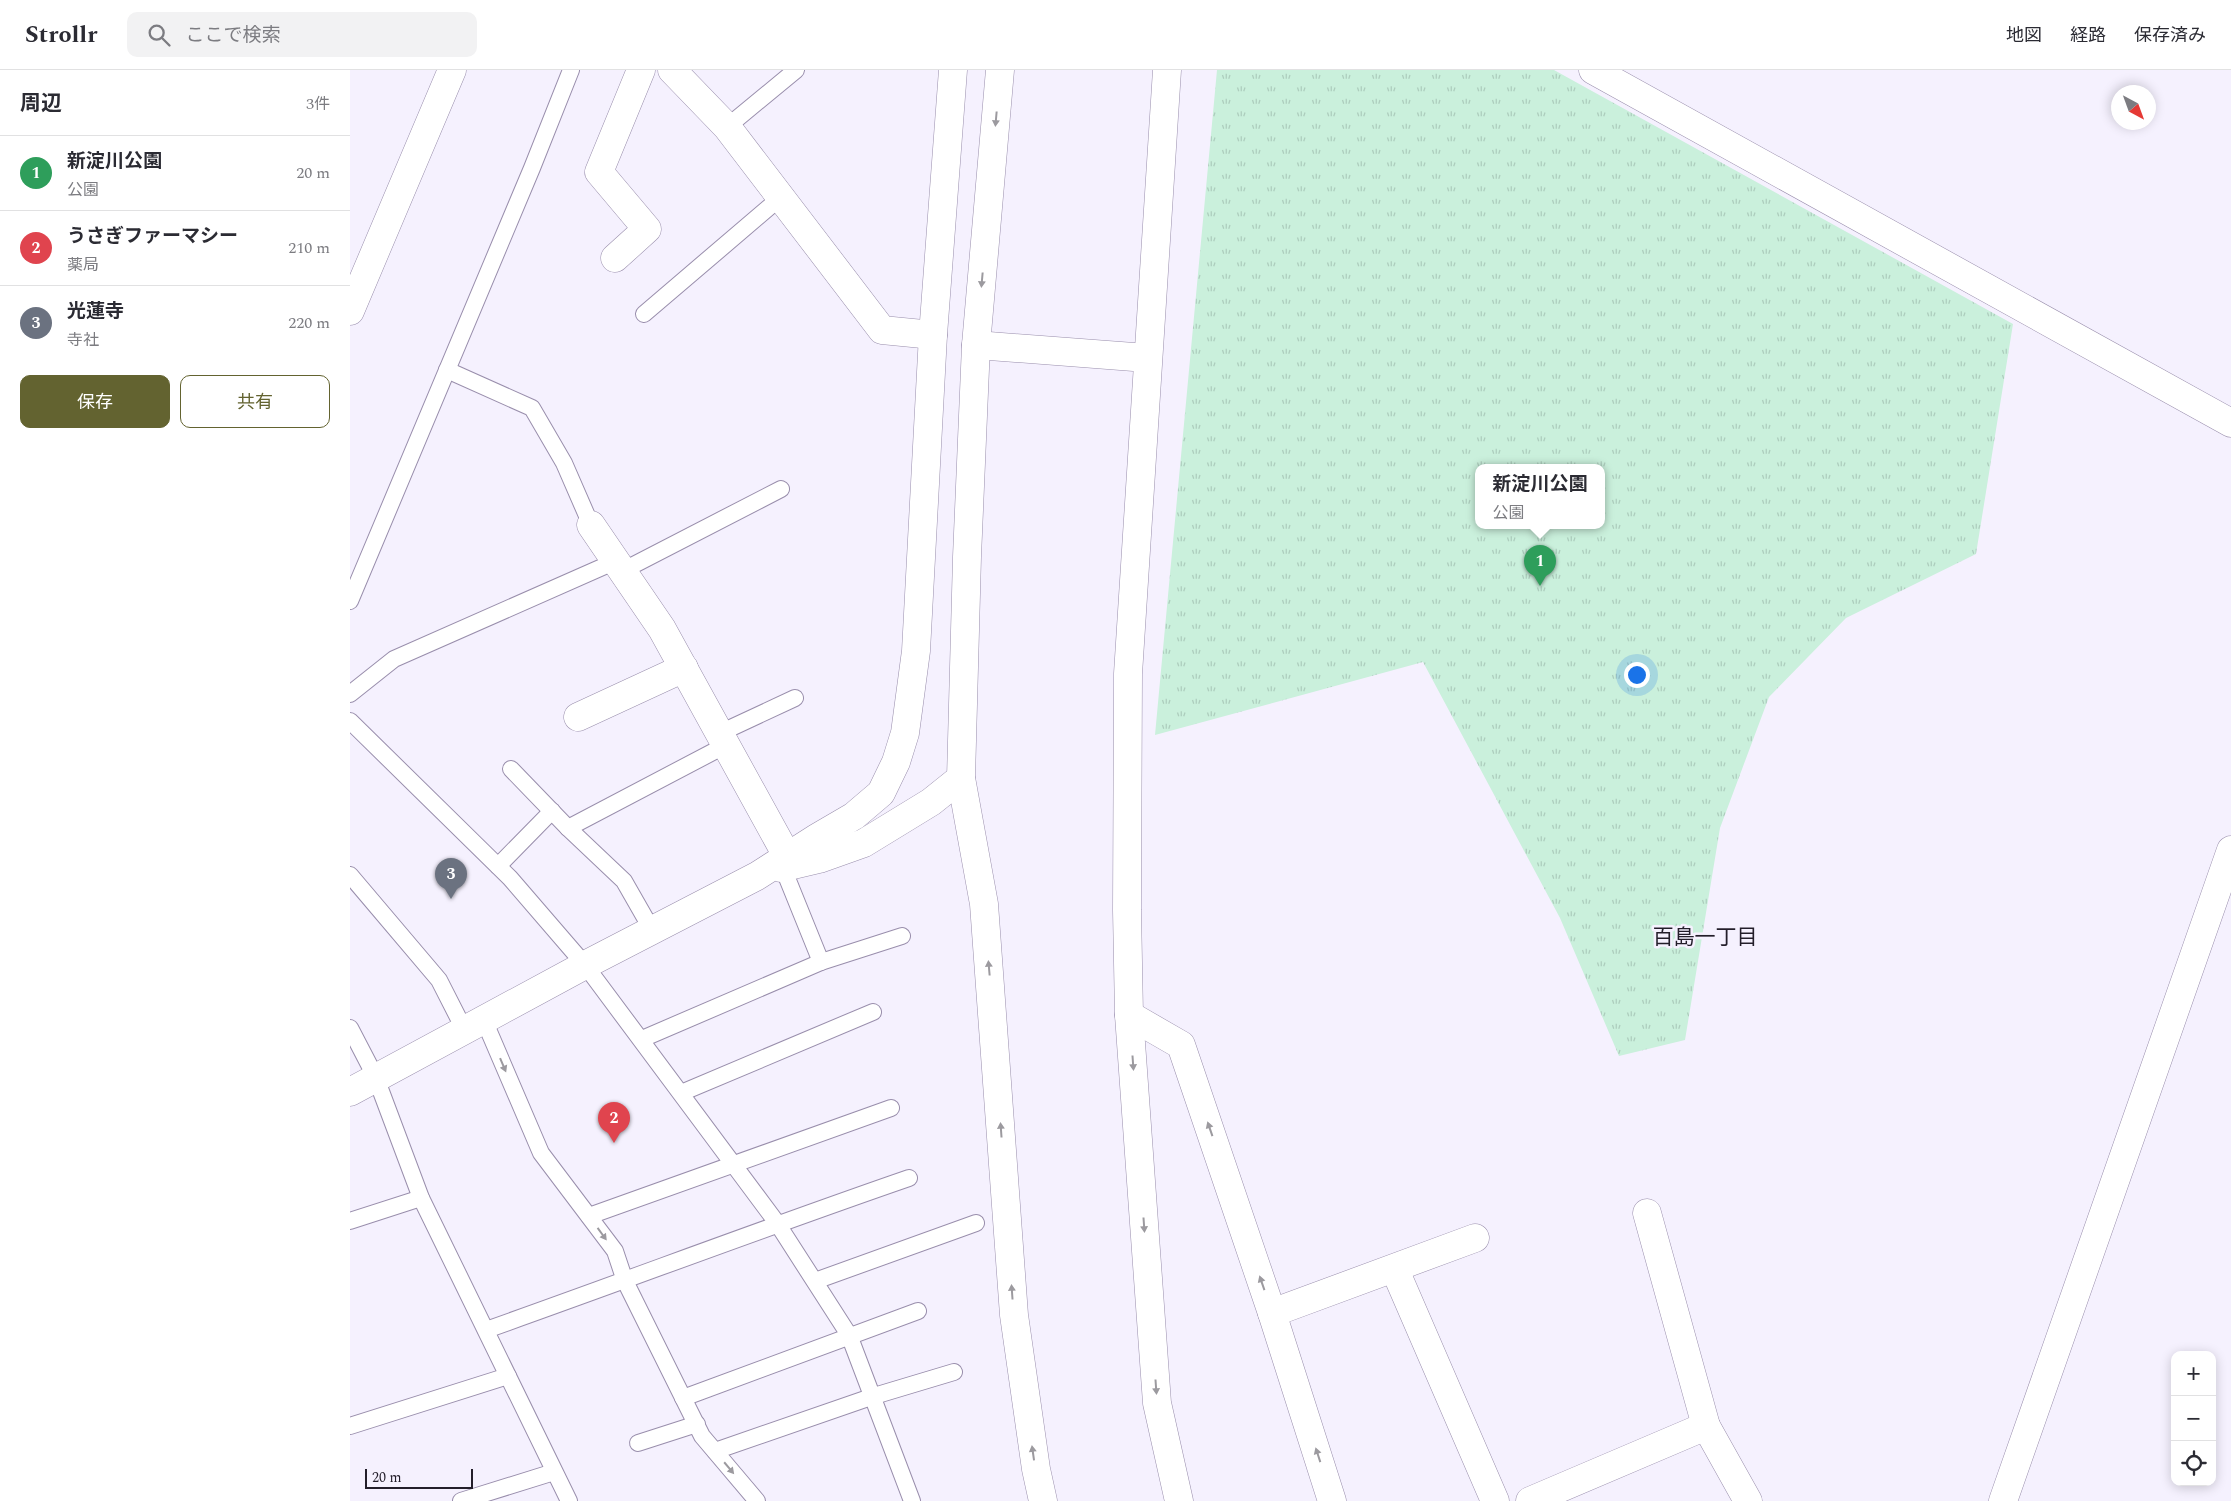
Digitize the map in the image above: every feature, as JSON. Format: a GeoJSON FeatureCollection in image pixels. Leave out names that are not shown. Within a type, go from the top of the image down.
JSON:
{"type":"FeatureCollection","features":[{"type":"Feature","properties":{"kind":"street"},"geometry":{"type":"LineString","coordinates":[[350,311],[452,70]]}},
{"type":"Feature","properties":{"kind":"street"},"geometry":{"type":"LineString","coordinates":[[615,258],[647,229],[599,172],[641,70]]}},
{"type":"Feature","properties":{"kind":"street"},"geometry":{"type":"LineString","coordinates":[[672,70],[727,127],[882,330],[933,335]]}},
{"type":"Feature","properties":{"kind":"street"},"geometry":{"type":"LineString","coordinates":[[350,1092],[585,965],[785,862],[854,816],[881,793],[896,762],[905,733],[916,651],[933,335],[953,70]]}},
{"type":"Feature","properties":{"kind":"street"},"geometry":{"type":"LineString","coordinates":[[1000,70],[976,345],[967,557],[961,778],[984,904],[1014,1315],[1042,1501]]}},
{"type":"Feature","properties":{"kind":"street"},"geometry":{"type":"LineString","coordinates":[[1167,70],[1128,674],[1127,910],[1130,1014],[1157,1403],[1179,1501]]}},
{"type":"Feature","properties":{"kind":"street"},"geometry":{"type":"LineString","coordinates":[[1593,70],[2231,423]]}},
{"type":"Feature","properties":{"kind":"street"},"geometry":{"type":"LineString","coordinates":[[976,345],[1147,358]]}},
{"type":"Feature","properties":{"kind":"street"},"geometry":{"type":"LineString","coordinates":[[591,525],[662,629],[723,739],[785,862]]}},
{"type":"Feature","properties":{"kind":"street"},"geometry":{"type":"LineString","coordinates":[[578,717],[684,668]]}},
{"type":"Feature","properties":{"kind":"street"},"geometry":{"type":"LineString","coordinates":[[785,862],[819,859],[864,843],[931,802],[961,778]]}},
{"type":"Feature","properties":{"kind":"street"},"geometry":{"type":"LineString","coordinates":[[2003,1501],[2231,850]]}},
{"type":"Feature","properties":{"kind":"street"},"geometry":{"type":"LineString","coordinates":[[1130,1014],[1181,1045],[1272,1313],[1332,1501]]}},
{"type":"Feature","properties":{"kind":"street"},"geometry":{"type":"LineString","coordinates":[[1647,1213],[1706,1426],[1748,1501]]}},
{"type":"Feature","properties":{"kind":"street"},"geometry":{"type":"LineString","coordinates":[[1272,1313],[1395,1270],[1475,1238]]}},
{"type":"Feature","properties":{"kind":"street"},"geometry":{"type":"LineString","coordinates":[[1395,1270],[1495,1501]]}},
{"type":"Feature","properties":{"kind":"street"},"geometry":{"type":"LineString","coordinates":[[1530,1501],[1706,1426]]}},
{"type":"Feature","properties":{"kind":"lane"},"geometry":{"type":"LineString","coordinates":[[350,601],[448,370],[571,70]]}},
{"type":"Feature","properties":{"kind":"lane"},"geometry":{"type":"LineString","coordinates":[[727,127],[796,70]]}},
{"type":"Feature","properties":{"kind":"lane"},"geometry":{"type":"LineString","coordinates":[[644,314],[781,197]]}},
{"type":"Feature","properties":{"kind":"lane"},"geometry":{"type":"LineString","coordinates":[[448,370],[532,408],[564,463],[591,525]]}},
{"type":"Feature","properties":{"kind":"lane"},"geometry":{"type":"LineString","coordinates":[[350,694],[394,658],[619,566],[781,489]]}},
{"type":"Feature","properties":{"kind":"lane"},"geometry":{"type":"LineString","coordinates":[[568,828],[795,698]]}},
{"type":"Feature","properties":{"kind":"lane"},"geometry":{"type":"LineString","coordinates":[[350,721],[498,866],[585,965],[642,1039],[777,1223],[849,1335],[874,1396],[909,1500]]}},
{"type":"Feature","properties":{"kind":"lane"},"geometry":{"type":"LineString","coordinates":[[511,769],[568,828],[624,881],[652,930]]}},
{"type":"Feature","properties":{"kind":"lane"},"geometry":{"type":"LineString","coordinates":[[498,866],[552,811]]}},
{"type":"Feature","properties":{"kind":"lane"},"geometry":{"type":"LineString","coordinates":[[785,862],[821,962]]}},
{"type":"Feature","properties":{"kind":"lane"},"geometry":{"type":"LineString","coordinates":[[350,876],[439,980],[474,1026],[541,1153],[615,1251],[626,1281],[702,1436],[757,1501]]}},
{"type":"Feature","properties":{"kind":"lane"},"geometry":{"type":"LineString","coordinates":[[642,1039],[821,962],[902,936]]}},
{"type":"Feature","properties":{"kind":"lane"},"geometry":{"type":"LineString","coordinates":[[681,1093],[874,1012]]}},
{"type":"Feature","properties":{"kind":"lane"},"geometry":{"type":"LineString","coordinates":[[350,1028],[376,1078],[421,1198],[569,1501]]}},
{"type":"Feature","properties":{"kind":"lane"},"geometry":{"type":"LineString","coordinates":[[589,1216],[734,1166],[891,1108]]}},
{"type":"Feature","properties":{"kind":"lane"},"geometry":{"type":"LineString","coordinates":[[486,1330],[626,1281],[777,1223],[909,1178]]}},
{"type":"Feature","properties":{"kind":"lane"},"geometry":{"type":"LineString","coordinates":[[350,1222],[421,1198]]}},
{"type":"Feature","properties":{"kind":"lane"},"geometry":{"type":"LineString","coordinates":[[816,1281],[976,1223]]}},
{"type":"Feature","properties":{"kind":"lane"},"geometry":{"type":"LineString","coordinates":[[683,1398],[918,1311]]}},
{"type":"Feature","properties":{"kind":"lane"},"geometry":{"type":"LineString","coordinates":[[715,1451],[874,1396],[954,1372]]}},
{"type":"Feature","properties":{"kind":"lane"},"geometry":{"type":"LineString","coordinates":[[350,1426],[508,1376]]}},
{"type":"Feature","properties":{"kind":"lane"},"geometry":{"type":"LineString","coordinates":[[638,1443],[697,1424]]}},
{"type":"Feature","properties":{"kind":"lane"},"geometry":{"type":"LineString","coordinates":[[461,1501],[554,1472]]}},
{"type":"Feature","properties":{"kind":"green space"},"geometry":{"type":"Polygon","coordinates":[[[1217,70],[1554,70],[2013,324],[1976,554],[1846,618],[1769,697],[1720,828],[1685,1040],[1619,1056],[1560,918],[1423,662],[1155,735],[1217,70]]]}},
{"type":"Feature","properties":{"kind":"place","name":"新淀川公園"},"geometry":{"type":"Point","coordinates":[1540,586]}},
{"type":"Feature","properties":{"kind":"place","name":"光蓮寺"},"geometry":{"type":"Point","coordinates":[451,899]}},
{"type":"Feature","properties":{"kind":"place","name":"うさぎファーマシー"},"geometry":{"type":"Point","coordinates":[614,1143]}},
{"type":"Feature","properties":{"kind":"district","name":"百島一丁目"},"geometry":{"type":"Point","coordinates":[1705,937]}}]}
